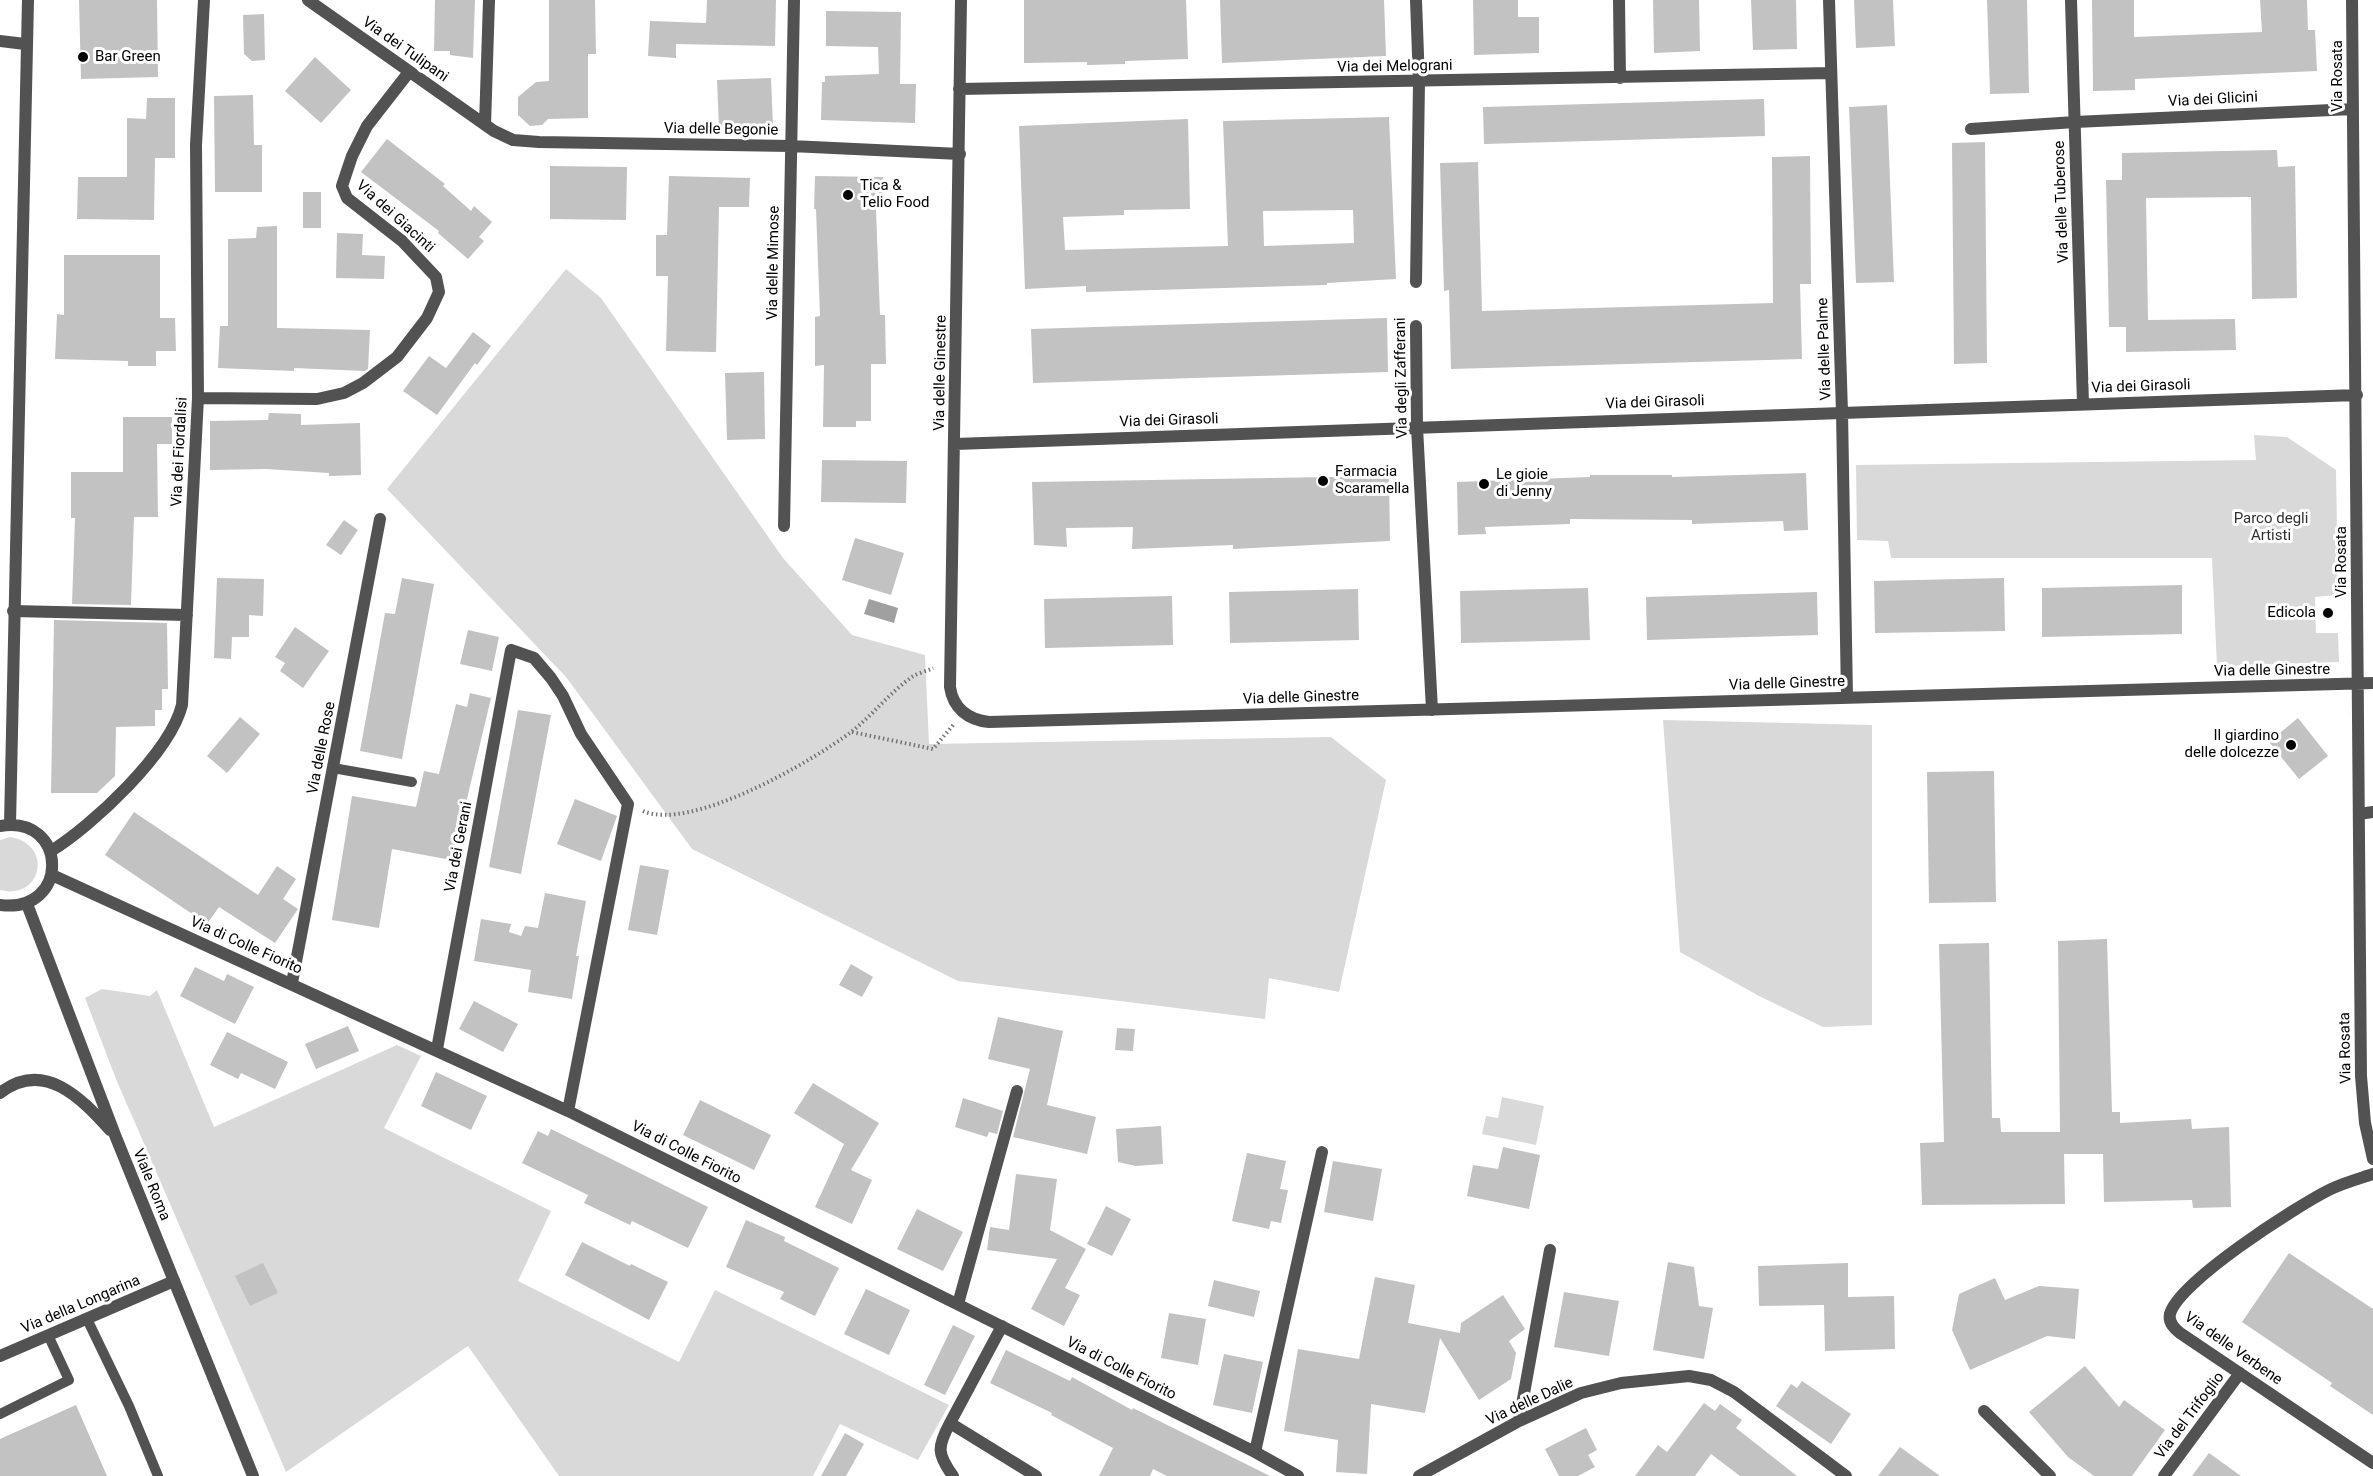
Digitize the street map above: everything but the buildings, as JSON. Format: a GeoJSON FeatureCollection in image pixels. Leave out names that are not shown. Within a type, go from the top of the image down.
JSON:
{"type":"FeatureCollection","features":[{"type":"Feature","properties":{"kind":"street"},"geometry":{"type":"LineString","coordinates":[[0,905],[13,907],[27,904],[38,897],[52,875],[53,863],[51,851],[44,839],[34,831],[22,825],[5,825],[13,611],[28,0]]}},
{"type":"Feature","properties":{"kind":"street","name":"Via dei Fiordalisi"},"geometry":{"type":"LineString","coordinates":[[51,851],[79,832],[105,809],[155,754],[172,730],[182,705],[198,398],[196,145],[204,0]]}},
{"type":"Feature","properties":{"kind":"street","name":"Via dei Tulipani"},"geometry":{"type":"LineString","coordinates":[[308,0],[485,125]]}},
{"type":"Feature","properties":{"kind":"street"},"geometry":{"type":"LineString","coordinates":[[485,125],[489,0]]}},
{"type":"Feature","properties":{"kind":"street","name":"Via delle Mimose"},"geometry":{"type":"LineString","coordinates":[[784,526],[794,0]]}},
{"type":"Feature","properties":{"kind":"street","name":"Via delle Ginestre"},"geometry":{"type":"LineString","coordinates":[[961,0],[951,695],[963,713],[976,720],[989,722],[2373,683]]}},
{"type":"Feature","properties":{"kind":"street"},"geometry":{"type":"LineString","coordinates":[[1416,0],[1419,82],[1416,282]]}},
{"type":"Feature","properties":{"kind":"street"},"geometry":{"type":"LineString","coordinates":[[1619,0],[1620,78]]}},
{"type":"Feature","properties":{"kind":"street","name":"Via delle Palme"},"geometry":{"type":"LineString","coordinates":[[1829,0],[1842,412],[1847,697]]}},
{"type":"Feature","properties":{"kind":"street","name":"Via delle Tuberose"},"geometry":{"type":"LineString","coordinates":[[2071,0],[2083,404]]}},
{"type":"Feature","properties":{"kind":"street","name":"Via Rosata"},"geometry":{"type":"LineString","coordinates":[[2352,0],[2361,1076],[2365,1124],[2373,1159]]}},
{"type":"Feature","properties":{"kind":"street"},"geometry":{"type":"LineString","coordinates":[[0,41],[26,44]]}},
{"type":"Feature","properties":{"kind":"street","name":"Via dei Giacinti"},"geometry":{"type":"LineString","coordinates":[[198,398],[316,399],[338,395],[363,383],[397,357],[427,318],[439,292],[436,278],[402,241],[347,198],[342,186],[351,156],[363,134],[409,72]]}},
{"type":"Feature","properties":{"kind":"street","name":"Via dei Melograni"},"geometry":{"type":"LineString","coordinates":[[960,89],[1831,73]]}},
{"type":"Feature","properties":{"kind":"street","name":"Via dei Glicini"},"geometry":{"type":"LineString","coordinates":[[1971,129],[2353,109]]}},
{"type":"Feature","properties":{"kind":"street","name":"Via delle Begonie"},"geometry":{"type":"LineString","coordinates":[[485,125],[503,136],[525,142],[791,146],[960,154]]}},
{"type":"Feature","properties":{"kind":"street","name":"Via degli Zafferani"},"geometry":{"type":"LineString","coordinates":[[1416,326],[1417,427],[1432,710]]}},
{"type":"Feature","properties":{"kind":"street","name":"Via dei Girasoli"},"geometry":{"type":"LineString","coordinates":[[955,444],[2356,395]]}},
{"type":"Feature","properties":{"kind":"street","name":"Via delle Rose"},"geometry":{"type":"LineString","coordinates":[[292,983],[380,519]]}},
{"type":"Feature","properties":{"kind":"street"},"geometry":{"type":"LineString","coordinates":[[13,611],[187,615]]}},
{"type":"Feature","properties":{"kind":"street","name":"Via dei Gerani"},"geometry":{"type":"LineString","coordinates":[[437,1049],[511,650],[534,658],[551,678],[581,734],[628,804]]}},
{"type":"Feature","properties":{"kind":"street"},"geometry":{"type":"LineString","coordinates":[[568,1111],[628,804]]}},
{"type":"Feature","properties":{"kind":"street"},"geometry":{"type":"LineString","coordinates":[[2359,814],[2373,812]]}},
{"type":"Feature","properties":{"kind":"street","name":"Via di Colle Fiorito"},"geometry":{"type":"LineString","coordinates":[[52,875],[437,1049],[568,1111],[1255,1452],[1298,1476]]}},
{"type":"Feature","properties":{"kind":"street","name":"Viale Roma"},"geometry":{"type":"LineString","coordinates":[[27,904],[115,1135],[253,1476]]}},
{"type":"Feature","properties":{"kind":"street"},"geometry":{"type":"LineString","coordinates":[[0,1093],[11,1086],[27,1081],[51,1082],[80,1099],[115,1135]]}},
{"type":"Feature","properties":{"kind":"street"},"geometry":{"type":"LineString","coordinates":[[958,1304],[1017,1091]]}},
{"type":"Feature","properties":{"kind":"street"},"geometry":{"type":"LineString","coordinates":[[1255,1452],[1322,1152]]}},
{"type":"Feature","properties":{"kind":"street","name":"Via delle Verbene"},"geometry":{"type":"LineString","coordinates":[[2373,1174],[2339,1185],[2307,1202],[2209,1269],[2189,1287],[2174,1307],[2170,1320],[2176,1329],[2373,1463]]}},
{"type":"Feature","properties":{"kind":"street"},"geometry":{"type":"LineString","coordinates":[[1519,1421],[1550,1250]]}},
{"type":"Feature","properties":{"kind":"street","name":"Via della Longarina"},"geometry":{"type":"LineString","coordinates":[[0,1356],[174,1281]]}},
{"type":"Feature","properties":{"kind":"street"},"geometry":{"type":"LineString","coordinates":[[953,1476],[943,1461],[939,1446],[1002,1326]]}},
{"type":"Feature","properties":{"kind":"street","name":"Via del Trifoglio"},"geometry":{"type":"LineString","coordinates":[[2164,1476],[2240,1374]]}},
{"type":"Feature","properties":{"kind":"street","name":"Via delle Dalie"},"geometry":{"type":"LineString","coordinates":[[1419,1476],[1519,1421],[1570,1398],[1607,1386],[1662,1378],[1702,1377],[1720,1383],[1741,1396],[1846,1476]]}},
{"type":"Feature","properties":{"kind":"street"},"geometry":{"type":"LineString","coordinates":[[1984,1411],[2050,1476]]}},
{"type":"Feature","properties":{"kind":"street"},"geometry":{"type":"LineString","coordinates":[[950,1423],[1036,1476]]}},
{"type":"Feature","properties":{"kind":"lane"},"geometry":{"type":"LineString","coordinates":[[333,768],[412,782]]}},
{"type":"Feature","properties":{"kind":"lane"},"geometry":{"type":"LineString","coordinates":[[87,1319],[129,1406],[158,1476]]}},
{"type":"Feature","properties":{"kind":"lane"},"geometry":{"type":"LineString","coordinates":[[0,1414],[69,1380],[48,1335]]}},
{"type":"Feature","properties":{"kind":"path"},"geometry":{"type":"LineString","coordinates":[[628,804],[655,816],[707,809],[782,775],[851,732],[913,676],[951,661]]}},
{"type":"Feature","properties":{"kind":"path"},"geometry":{"type":"LineString","coordinates":[[851,732],[933,748],[963,713]]}},
{"type":"Feature","properties":{"kind":"green space"},"geometry":{"type":"Polygon","coordinates":[[[566,269],[601,298],[783,558],[852,635],[925,655],[929,744],[1331,737],[1386,780],[1339,992],[1269,978],[1265,1019],[958,981],[692,849],[566,677],[387,489],[566,269]]]}},
{"type":"Feature","properties":{"kind":"green space","name":"Parco degli Artisti"},"geometry":{"type":"Polygon","coordinates":[[[2254,435],[2287,437],[2336,470],[2338,595],[2315,597],[2316,633],[2338,633],[2339,662],[2217,666],[2212,558],[1891,558],[1888,541],[1857,540],[1856,465],[2256,460],[2254,435]]]}},
{"type":"Feature","properties":{"kind":"green space"},"geometry":{"type":"Polygon","coordinates":[[[1663,720],[1872,725],[1872,1025],[1823,1027],[1759,996],[1680,952],[1663,720]]]}},
{"type":"Feature","properties":{"kind":"green space"},"geometry":{"type":"Polygon","coordinates":[[[10,837],[24,842],[33,850],[37,860],[37,870],[33,880],[25,887],[14,891],[0,890],[0,840],[10,837]]]}},
{"type":"Feature","properties":{"kind":"green space"},"geometry":{"type":"Polygon","coordinates":[[[102,989],[150,996],[157,990],[214,1127],[397,1045],[421,1056],[384,1128],[551,1211],[518,1281],[679,1362],[715,1290],[949,1405],[918,1460],[840,1424],[813,1476],[559,1476],[468,1346],[286,1472],[116,1079],[85,998],[102,989]]]}},
{"type":"Feature","properties":{"kind":"green space"},"geometry":{"type":"Polygon","coordinates":[[[1502,1097],[1544,1106],[1536,1145],[1482,1134],[1486,1116],[1498,1118],[1502,1097]]]}},
{"type":"Feature","properties":{"kind":"shaded area"},"geometry":{"type":"Polygon","coordinates":[[[869,599],[898,608],[894,623],[864,614],[869,599]]]}},
{"type":"Feature","properties":{"kind":"place","name":"Bar Green"},"geometry":{"type":"Point","coordinates":[83,57]}},
{"type":"Feature","properties":{"kind":"place","name":"Tica & Telio Food"},"geometry":{"type":"Point","coordinates":[848,195]}},
{"type":"Feature","properties":{"kind":"place","name":"Farmacia Scaramella"},"geometry":{"type":"Point","coordinates":[1323,481]}},
{"type":"Feature","properties":{"kind":"place","name":"Le gioie di Jenny"},"geometry":{"type":"Point","coordinates":[1484,484]}},
{"type":"Feature","properties":{"kind":"place","name":"Edicola"},"geometry":{"type":"Point","coordinates":[2328,613]}},
{"type":"Feature","properties":{"kind":"place","name":"Il giardino delle dolcezze"},"geometry":{"type":"Point","coordinates":[2291,745]}}]}
